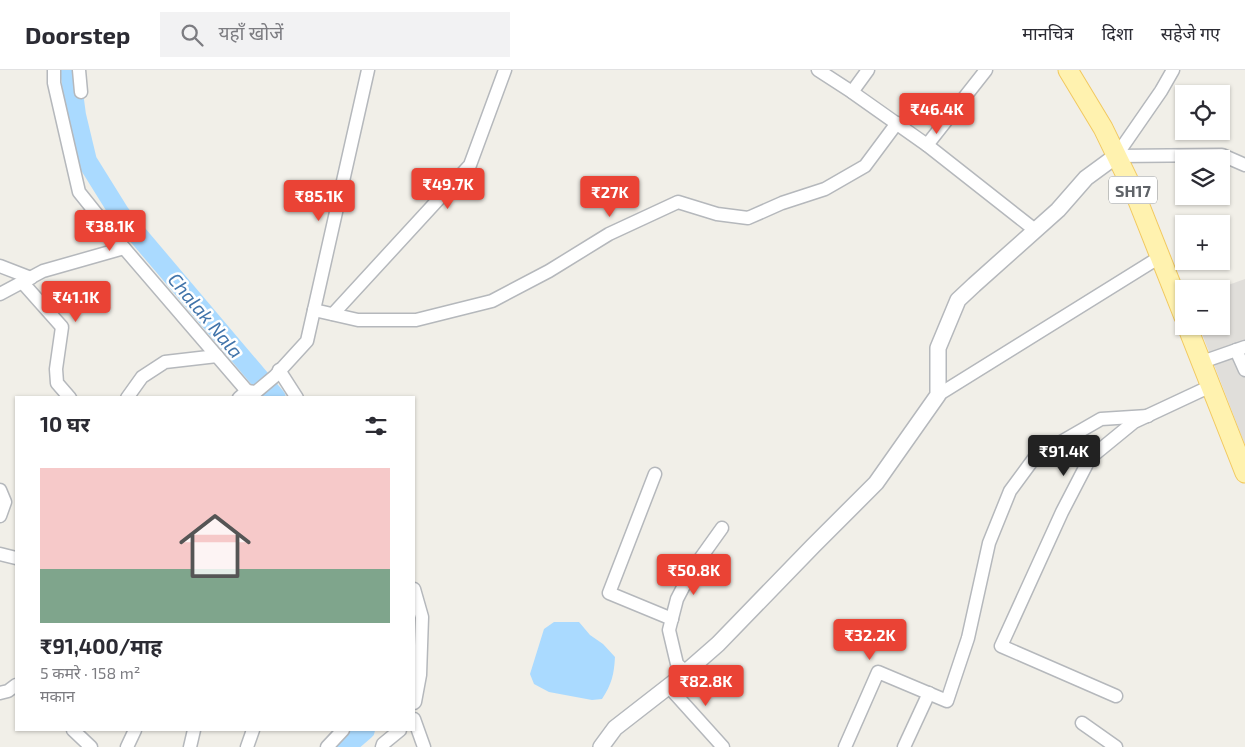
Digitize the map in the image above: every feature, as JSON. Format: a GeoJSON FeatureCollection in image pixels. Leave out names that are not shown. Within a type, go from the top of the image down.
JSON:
{"type":"FeatureCollection","features":[{"type":"Feature","properties":{"kind":"main road","name":"SH17"},"geometry":{"type":"LineString","coordinates":[[1068,70],[1103,128],[1136,196],[1175,294]]}},
{"type":"Feature","properties":{"kind":"main road"},"geometry":{"type":"LineString","coordinates":[[1192,335],[1245,473]]}},
{"type":"Feature","properties":{"kind":"street"},"geometry":{"type":"LineString","coordinates":[[54,70],[54,83],[79,192],[248,395],[277,373],[307,341],[368,70]]}},
{"type":"Feature","properties":{"kind":"street"},"geometry":{"type":"LineString","coordinates":[[79,70],[81,92]]}},
{"type":"Feature","properties":{"kind":"street"},"geometry":{"type":"LineString","coordinates":[[333,314],[470,165],[505,70]]}},
{"type":"Feature","properties":{"kind":"street"},"geometry":{"type":"LineString","coordinates":[[818,70],[927,145],[1035,230]]}},
{"type":"Feature","properties":{"kind":"street"},"geometry":{"type":"LineString","coordinates":[[852,92],[868,70]]}},
{"type":"Feature","properties":{"kind":"street"},"geometry":{"type":"LineString","coordinates":[[927,145],[986,70]]}},
{"type":"Feature","properties":{"kind":"street"},"geometry":{"type":"LineString","coordinates":[[938,395],[938,348],[958,300],[1058,210],[1086,178],[1116,156],[1161,91],[1173,70]]}},
{"type":"Feature","properties":{"kind":"street"},"geometry":{"type":"LineString","coordinates":[[314,310],[358,320],[416,320],[492,301],[549,271],[609,234],[678,202],[717,214],[748,218],[782,203],[825,189],[865,166],[897,123]]}},
{"type":"Feature","properties":{"kind":"street"},"geometry":{"type":"LineString","coordinates":[[1116,156],[1222,155],[1245,165]]}},
{"type":"Feature","properties":{"kind":"street"},"geometry":{"type":"LineString","coordinates":[[0,294],[43,272],[124,248]]}},
{"type":"Feature","properties":{"kind":"street"},"geometry":{"type":"LineString","coordinates":[[601,747],[614,728],[686,672],[718,644],[876,483],[938,395],[1160,257]]}},
{"type":"Feature","properties":{"kind":"street"},"geometry":{"type":"LineString","coordinates":[[0,266],[27,280],[62,327],[56,368],[57,383],[68,396]]}},
{"type":"Feature","properties":{"kind":"street"},"geometry":{"type":"LineString","coordinates":[[1202,362],[1241,348],[1245,370]]}},
{"type":"Feature","properties":{"kind":"street"},"geometry":{"type":"LineString","coordinates":[[128,396],[142,377],[165,362],[217,356]]}},
{"type":"Feature","properties":{"kind":"street"},"geometry":{"type":"LineString","coordinates":[[277,373],[295,396]]}},
{"type":"Feature","properties":{"kind":"street"},"geometry":{"type":"LineString","coordinates":[[1116,696],[1001,646],[1062,512],[1090,458],[1134,422],[1211,386]]}},
{"type":"Feature","properties":{"kind":"street"},"geometry":{"type":"LineString","coordinates":[[845,747],[878,672],[947,701],[968,638],[989,544],[1010,490],[1035,458],[1101,419],[1148,416]]}},
{"type":"Feature","properties":{"kind":"street"},"geometry":{"type":"LineString","coordinates":[[656,474],[609,593],[672,619]]}},
{"type":"Feature","properties":{"kind":"street"},"geometry":{"type":"LineString","coordinates":[[0,490],[5,502],[0,516]]}},
{"type":"Feature","properties":{"kind":"street"},"geometry":{"type":"LineString","coordinates":[[686,672],[677,664],[670,630],[672,619],[677,599],[692,570],[722,528]]}},
{"type":"Feature","properties":{"kind":"street"},"geometry":{"type":"LineString","coordinates":[[0,554],[15,558]]}},
{"type":"Feature","properties":{"kind":"street"},"geometry":{"type":"LineString","coordinates":[[415,592],[422,617],[420,675],[415,702]]}},
{"type":"Feature","properties":{"kind":"street"},"geometry":{"type":"LineString","coordinates":[[668,686],[723,747]]}},
{"type":"Feature","properties":{"kind":"street"},"geometry":{"type":"LineString","coordinates":[[0,693],[15,687]]}},
{"type":"Feature","properties":{"kind":"street"},"geometry":{"type":"LineString","coordinates":[[904,747],[928,693]]}},
{"type":"Feature","properties":{"kind":"street"},"geometry":{"type":"LineString","coordinates":[[415,722],[424,747]]}},
{"type":"Feature","properties":{"kind":"street"},"geometry":{"type":"LineString","coordinates":[[1082,723],[1116,747]]}},
{"type":"Feature","properties":{"kind":"street"},"geometry":{"type":"LineString","coordinates":[[74,731],[91,747]]}},
{"type":"Feature","properties":{"kind":"street"},"geometry":{"type":"LineString","coordinates":[[127,747],[135,731]]}},
{"type":"Feature","properties":{"kind":"street"},"geometry":{"type":"LineString","coordinates":[[190,747],[194,731]]}},
{"type":"Feature","properties":{"kind":"street"},"geometry":{"type":"LineString","coordinates":[[247,747],[253,731]]}},
{"type":"Feature","properties":{"kind":"street"},"geometry":{"type":"LineString","coordinates":[[327,747],[342,731]]}},
{"type":"Feature","properties":{"kind":"street"},"geometry":{"type":"LineString","coordinates":[[382,747],[399,731]]}},
{"type":"Feature","properties":{"kind":"shaded area"},"geometry":{"type":"Polygon","coordinates":[[[1245,279],[1245,445],[1202,335],[1230,335],[1230,284],[1245,279]]]}},
{"type":"Feature","properties":{"kind":"water"},"geometry":{"type":"Polygon","coordinates":[[[554,622],[579,622],[590,635],[603,644],[615,657],[612,679],[602,699],[592,700],[549,692],[534,684],[530,674],[544,629],[554,622]]]}},
{"type":"Feature","properties":{"kind":"waterway","name":"Chalak Nala"},"geometry":{"type":"LineString","coordinates":[[70,70],[76,115],[87,161],[120,214],[274,396]]}},
{"type":"Feature","properties":{"kind":"waterway","name":"Chalak Nala"},"geometry":{"type":"LineString","coordinates":[[345,747],[364,731]]}}]}
